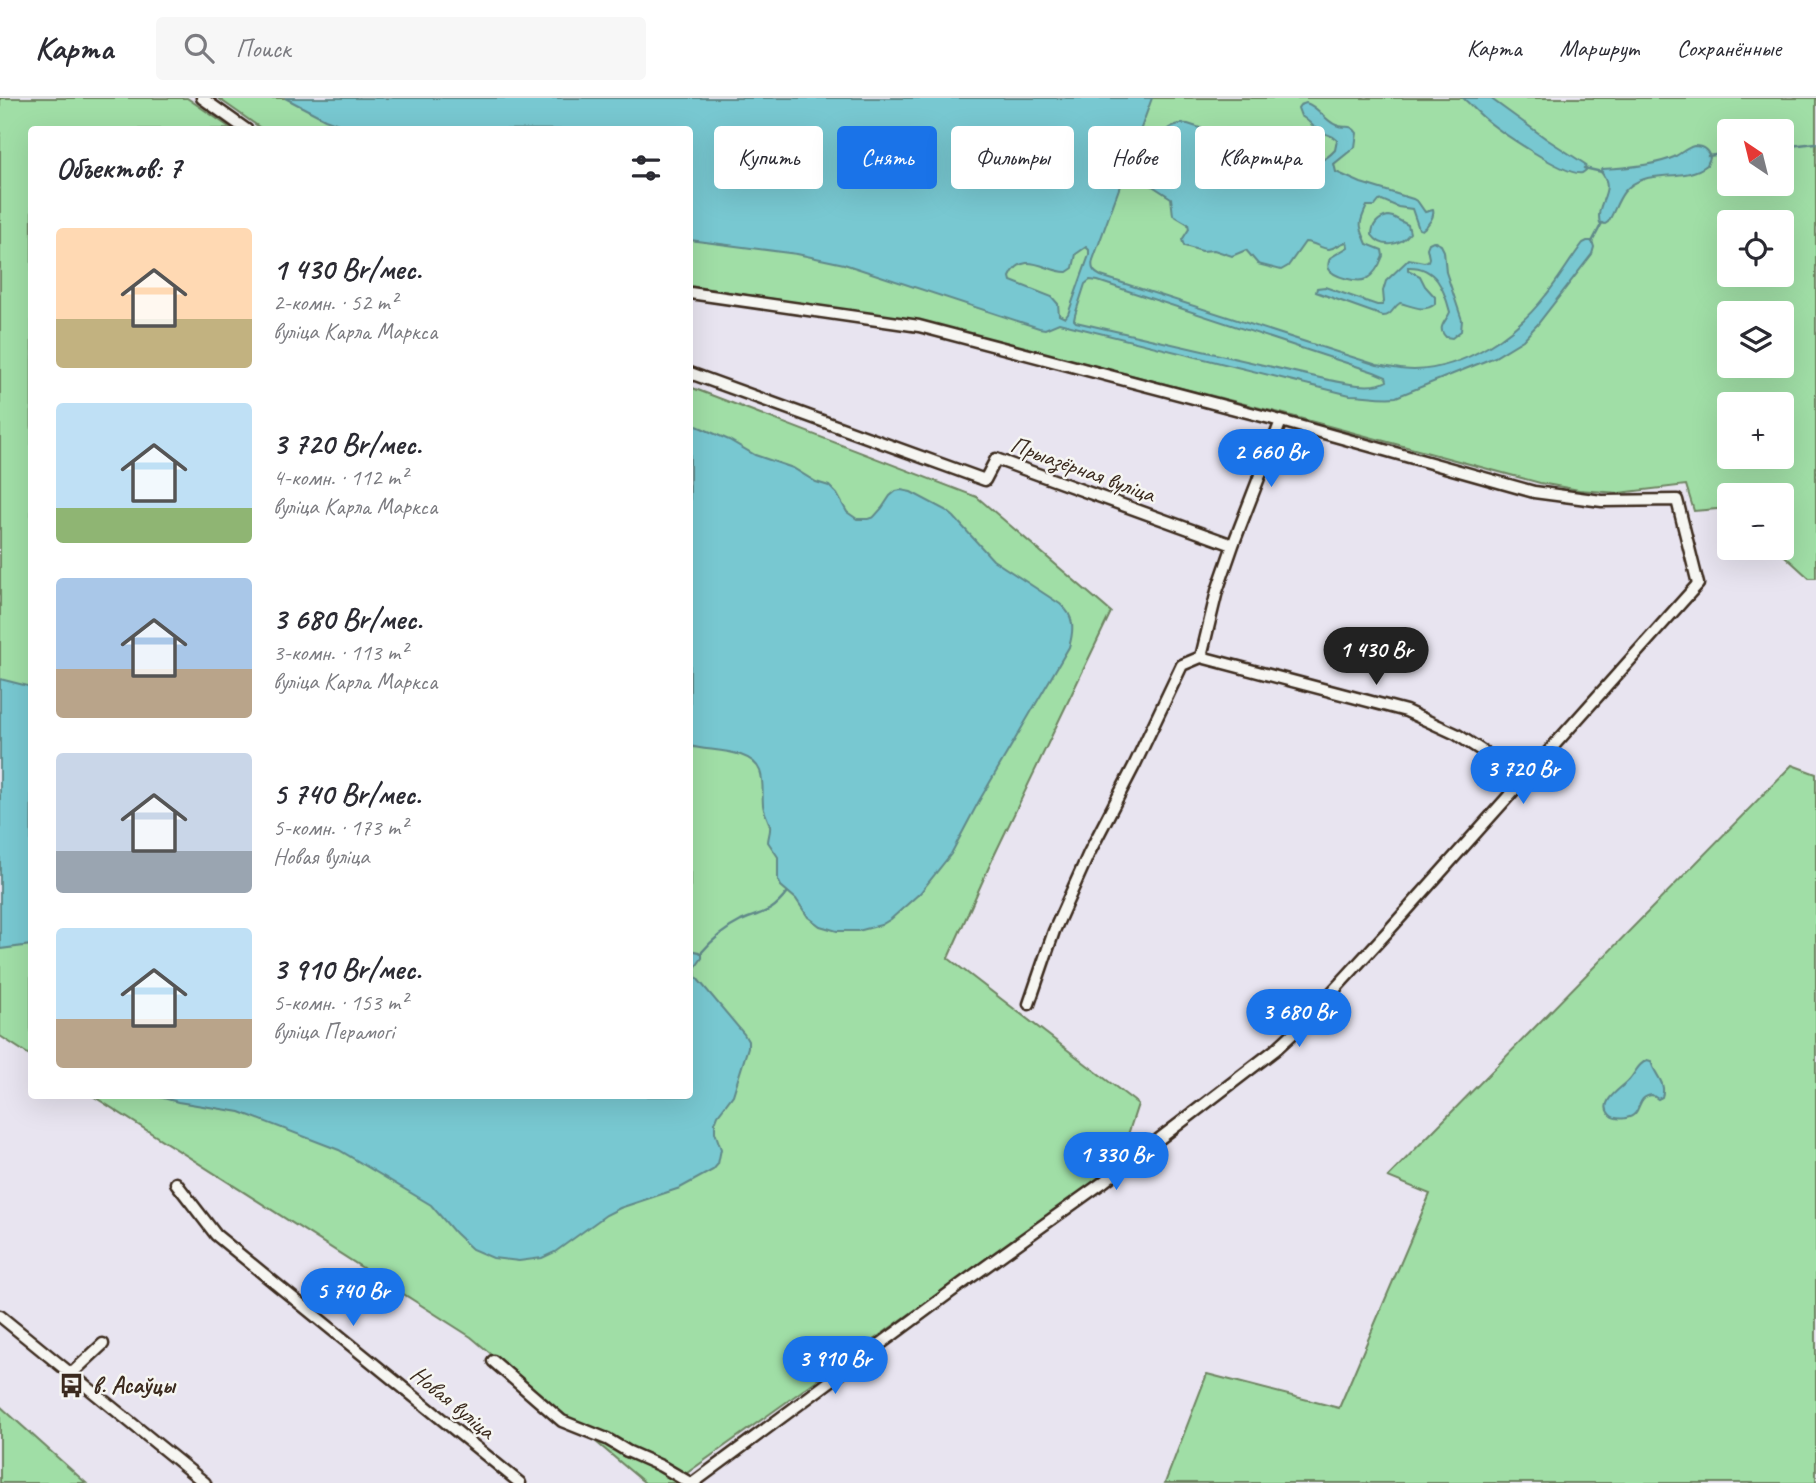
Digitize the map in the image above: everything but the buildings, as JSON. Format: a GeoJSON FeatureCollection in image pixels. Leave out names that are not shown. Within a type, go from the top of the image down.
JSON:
{"type":"FeatureCollection","features":[{"type":"Feature","properties":{"kind":"street"},"geometry":{"type":"LineString","coordinates":[[202,98],[241,126]]}},
{"type":"Feature","properties":{"kind":"street"},"geometry":{"type":"LineString","coordinates":[[493,1361],[562,1421],[607,1439],[691,1483],[1102,1183],[1275,1050],[1300,1027],[1390,929],[1698,584],[1677,500],[1602,501],[1534,492],[1280,421],[919,326],[693,293]]}},
{"type":"Feature","properties":{"kind":"street","name":"Прыазёрная вуліца"},"geometry":{"type":"LineString","coordinates":[[693,374],[985,480],[996,459],[1233,545]]}},
{"type":"Feature","properties":{"kind":"street"},"geometry":{"type":"LineString","coordinates":[[1200,656],[1233,545],[1280,421]]}},
{"type":"Feature","properties":{"kind":"street"},"geometry":{"type":"LineString","coordinates":[[1029,1004],[1054,931],[1089,853],[1182,665],[1200,656],[1406,711],[1455,734],[1526,779]]}},
{"type":"Feature","properties":{"kind":"street","name":"Новая вуліца"},"geometry":{"type":"LineString","coordinates":[[176,1183],[216,1235],[520,1483]]}},
{"type":"Feature","properties":{"kind":"street"},"geometry":{"type":"LineString","coordinates":[[0,1316],[205,1483]]}},
{"type":"Feature","properties":{"kind":"street"},"geometry":{"type":"LineString","coordinates":[[71,1374],[103,1343]]}},
{"type":"Feature","properties":{"kind":"green space"},"geometry":{"type":"Polygon","coordinates":[[[0,98],[187,98],[228,126],[28,126],[28,1054],[0,1036],[0,98]]]}},
{"type":"Feature","properties":{"kind":"green space"},"geometry":{"type":"Polygon","coordinates":[[[218,98],[1816,98],[1816,578],[1809,578],[1789,560],[1794,560],[1794,483],[1717,483],[1717,509],[1694,511],[1686,485],[1619,493],[1579,490],[1540,483],[1284,414],[923,322],[693,286],[693,126],[258,126],[218,98]]]}},
{"type":"Feature","properties":{"kind":"green space"},"geometry":{"type":"Polygon","coordinates":[[[693,388],[977,497],[1111,612],[948,958],[1138,1104],[1118,1165],[673,1483],[645,1483],[471,1337],[98,1099],[693,1099],[693,388]]]}},
{"type":"Feature","properties":{"kind":"green space"},"geometry":{"type":"Polygon","coordinates":[[[1792,765],[1816,774],[1816,1483],[1165,1483],[1207,1374],[1339,1408],[1430,1194],[1388,1177],[1792,765]]]}},
{"type":"Feature","properties":{"kind":"green space"},"geometry":{"type":"Polygon","coordinates":[[[0,1406],[86,1483],[0,1483],[0,1406]]]}},
{"type":"Feature","properties":{"kind":"water"},"geometry":{"type":"Polygon","coordinates":[[[285,98],[1152,98],[1142,126],[1088,126],[1088,189],[1119,189],[1093,260],[1094,271],[1101,276],[1377,365],[1405,370],[1433,368],[1452,363],[1488,347],[1534,310],[1583,243],[1592,241],[1594,247],[1592,254],[1537,325],[1523,340],[1495,357],[1396,397],[1350,395],[1059,323],[1045,329],[1039,328],[844,264],[797,254],[693,240],[693,126],[344,126],[285,98]],[[1086,247],[1076,254],[1073,268],[1067,272],[1036,264],[1022,264],[1015,268],[1010,277],[1011,281],[1052,297],[1058,304],[1059,315],[1065,318],[1089,255],[1086,247]],[[1090,280],[1085,284],[1074,320],[1343,383],[1374,385],[1387,381],[1386,377],[1098,281],[1090,280]]]}},
{"type":"Feature","properties":{"kind":"water"},"geometry":{"type":"Polygon","coordinates":[[[1463,98],[1490,98],[1585,164],[1586,170],[1582,173],[1574,172],[1547,160],[1490,123],[1463,98]]]}},
{"type":"Feature","properties":{"kind":"water"},"geometry":{"type":"Polygon","coordinates":[[[1306,103],[1332,123],[1352,128],[1357,133],[1355,147],[1334,164],[1336,172],[1361,183],[1413,199],[1425,212],[1433,210],[1432,218],[1422,230],[1419,229],[1412,209],[1398,207],[1382,200],[1375,206],[1367,206],[1361,221],[1362,233],[1367,244],[1382,250],[1383,256],[1374,272],[1362,280],[1340,277],[1329,269],[1330,258],[1348,247],[1347,242],[1329,249],[1305,242],[1288,266],[1281,270],[1258,264],[1246,250],[1232,256],[1214,250],[1202,251],[1184,246],[1182,240],[1189,229],[1188,224],[1173,215],[1171,198],[1157,189],[1181,189],[1181,126],[1174,126],[1188,124],[1195,126],[1195,189],[1325,189],[1325,158],[1335,150],[1337,140],[1325,134],[1325,126],[1314,126],[1301,116],[1298,108],[1306,103]]]}},
{"type":"Feature","properties":{"kind":"water"},"geometry":{"type":"Polygon","coordinates":[[[1694,146],[1702,147],[1708,152],[1710,158],[1707,165],[1687,174],[1642,179],[1624,192],[1608,222],[1600,223],[1600,209],[1607,184],[1600,171],[1602,169],[1658,162],[1694,146]]]}},
{"type":"Feature","properties":{"kind":"water"},"geometry":{"type":"Polygon","coordinates":[[[1388,216],[1408,225],[1410,233],[1401,241],[1386,244],[1372,235],[1376,222],[1388,216]]]}},
{"type":"Feature","properties":{"kind":"water"},"geometry":{"type":"Polygon","coordinates":[[[1433,241],[1441,245],[1444,251],[1446,272],[1462,320],[1461,331],[1452,338],[1446,337],[1442,330],[1450,312],[1445,295],[1437,280],[1426,270],[1408,267],[1408,270],[1420,276],[1435,297],[1435,304],[1427,308],[1400,303],[1388,315],[1383,316],[1316,292],[1317,288],[1325,287],[1382,305],[1386,281],[1409,259],[1428,261],[1427,248],[1433,241]]]}},
{"type":"Feature","properties":{"kind":"water"},"geometry":{"type":"Polygon","coordinates":[[[693,424],[755,455],[793,468],[816,482],[829,486],[847,512],[857,519],[874,517],[896,491],[911,492],[947,511],[993,560],[1060,604],[1071,618],[1072,635],[1069,647],[951,854],[920,893],[881,925],[858,931],[837,931],[820,926],[808,917],[778,880],[778,857],[768,842],[770,826],[764,811],[760,771],[748,758],[729,752],[693,747],[693,424]]]}},
{"type":"Feature","properties":{"kind":"water"},"geometry":{"type":"Polygon","coordinates":[[[0,679],[28,686],[28,945],[0,949],[0,679]]]}},
{"type":"Feature","properties":{"kind":"water"},"geometry":{"type":"Polygon","coordinates":[[[693,951],[702,954],[695,968],[696,977],[748,1041],[733,1095],[715,1123],[721,1149],[718,1164],[713,1170],[680,1188],[606,1215],[555,1252],[542,1258],[519,1261],[493,1258],[472,1249],[431,1205],[339,1150],[240,1112],[167,1099],[693,1099],[693,951]]]}},
{"type":"Feature","properties":{"kind":"water"},"geometry":{"type":"Polygon","coordinates":[[[1647,1060],[1651,1061],[1662,1083],[1662,1097],[1658,1099],[1652,1095],[1646,1096],[1632,1116],[1615,1118],[1607,1110],[1608,1100],[1647,1060]]]}},
{"type":"Feature","properties":{"kind":"waterway"},"geometry":{"type":"LineString","coordinates":[[1794,146],[1816,143]]}},
{"type":"Feature","properties":{"kind":"waterway"},"geometry":{"type":"LineString","coordinates":[[1708,156],[1717,155]]}},
{"type":"Feature","properties":{"kind":"waterway"},"geometry":{"type":"LineString","coordinates":[[1584,168],[1602,172]]}},
{"type":"Feature","properties":{"kind":"waterway"},"geometry":{"type":"LineString","coordinates":[[1592,242],[1602,223]]}},
{"type":"Feature","properties":{"kind":"waterway"},"geometry":{"type":"LineString","coordinates":[[701,953],[724,931],[771,909],[787,893]]}},
{"type":"Feature","properties":{"kind":"place","name":"в. Асаўцы"},"geometry":{"type":"Point","coordinates":[72,1385]}}]}
